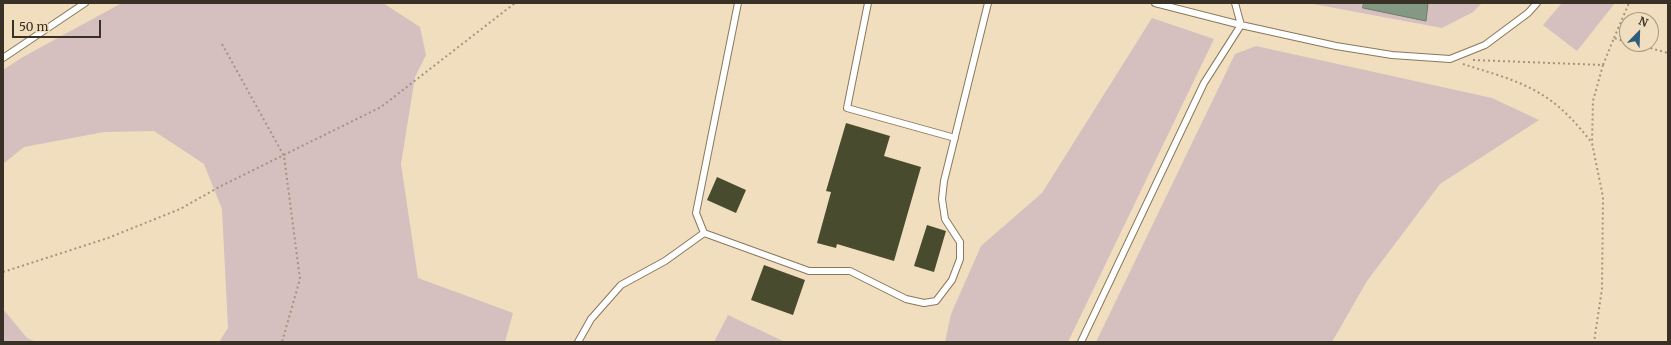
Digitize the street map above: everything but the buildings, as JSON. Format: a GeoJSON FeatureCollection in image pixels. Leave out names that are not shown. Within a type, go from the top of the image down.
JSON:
{"type":"FeatureCollection","features":[{"type":"Feature","properties":{"kind":"lane"},"geometry":{"type":"LineString","coordinates":[[3,58],[85,3]]}},
{"type":"Feature","properties":{"kind":"lane"},"geometry":{"type":"LineString","coordinates":[[738,3],[696,214],[704,233],[809,271],[850,271],[906,299],[924,303],[936,301],[952,280],[960,260],[960,242],[945,219],[942,199],[944,181],[988,3]]}},
{"type":"Feature","properties":{"kind":"lane"},"geometry":{"type":"LineString","coordinates":[[868,3],[847,108],[955,138]]}},
{"type":"Feature","properties":{"kind":"lane"},"geometry":{"type":"LineString","coordinates":[[1155,3],[1240,25],[1336,46],[1392,55],[1450,59],[1485,45],[1528,13],[1537,3]]}},
{"type":"Feature","properties":{"kind":"lane"},"geometry":{"type":"LineString","coordinates":[[1081,342],[1204,83],[1240,25],[1235,3]]}},
{"type":"Feature","properties":{"kind":"lane"},"geometry":{"type":"LineString","coordinates":[[578,342],[591,319],[621,285],[665,261],[704,233]]}},
{"type":"Feature","properties":{"kind":"path"},"geometry":{"type":"LineString","coordinates":[[3,272],[108,238],[180,210],[222,186],[381,107],[516,3]]}},
{"type":"Feature","properties":{"kind":"path"},"geometry":{"type":"LineString","coordinates":[[1594,342],[1602,289],[1603,197],[1592,143],[1593,102],[1603,65],[1629,3]]}},
{"type":"Feature","properties":{"kind":"path"},"geometry":{"type":"LineString","coordinates":[[1614,38],[1619,40]]}},
{"type":"Feature","properties":{"kind":"path"},"geometry":{"type":"LineString","coordinates":[[222,44],[284,156],[300,279],[282,342]]}},
{"type":"Feature","properties":{"kind":"path"},"geometry":{"type":"LineString","coordinates":[[1450,59],[1523,85],[1544,96],[1563,110],[1579,126],[1592,143]]}},
{"type":"Feature","properties":{"kind":"path"},"geometry":{"type":"LineString","coordinates":[[1473,60],[1603,65]]}},
{"type":"Feature","properties":{"kind":"shaded area"},"geometry":{"type":"Polygon","coordinates":[[[383,3],[420,27],[426,55],[415,77],[401,164],[418,278],[513,313],[505,342],[219,342],[228,328],[222,209],[204,164],[154,131],[104,132],[24,147],[3,164],[3,70],[23,57],[120,4],[383,3]]]}},
{"type":"Feature","properties":{"kind":"shaded area"},"geometry":{"type":"Polygon","coordinates":[[[1308,3],[1364,3],[1363,8],[1426,20],[1428,3],[1482,3],[1473,12],[1442,28],[1308,3]]]}},
{"type":"Feature","properties":{"kind":"shaded area"},"geometry":{"type":"Polygon","coordinates":[[[1364,3],[1428,3],[1426,21],[1363,8],[1364,3]]]}},
{"type":"Feature","properties":{"kind":"shaded area"},"geometry":{"type":"Polygon","coordinates":[[[1562,3],[1615,3],[1577,51],[1543,25],[1562,3]]]}},
{"type":"Feature","properties":{"kind":"shaded area"},"geometry":{"type":"Polygon","coordinates":[[[1152,18],[1214,39],[1068,342],[945,342],[951,314],[981,246],[1042,193],[1152,18]]]}},
{"type":"Feature","properties":{"kind":"shaded area"},"geometry":{"type":"Polygon","coordinates":[[[1256,46],[1492,98],[1539,120],[1440,184],[1367,281],[1332,342],[1096,342],[1235,54],[1256,46]]]}},
{"type":"Feature","properties":{"kind":"shaded area"},"geometry":{"type":"Polygon","coordinates":[[[3,309],[27,338],[36,342],[3,342],[3,309]]]}},
{"type":"Feature","properties":{"kind":"shaded area"},"geometry":{"type":"Polygon","coordinates":[[[728,315],[785,342],[714,342],[728,315]]]}}]}
